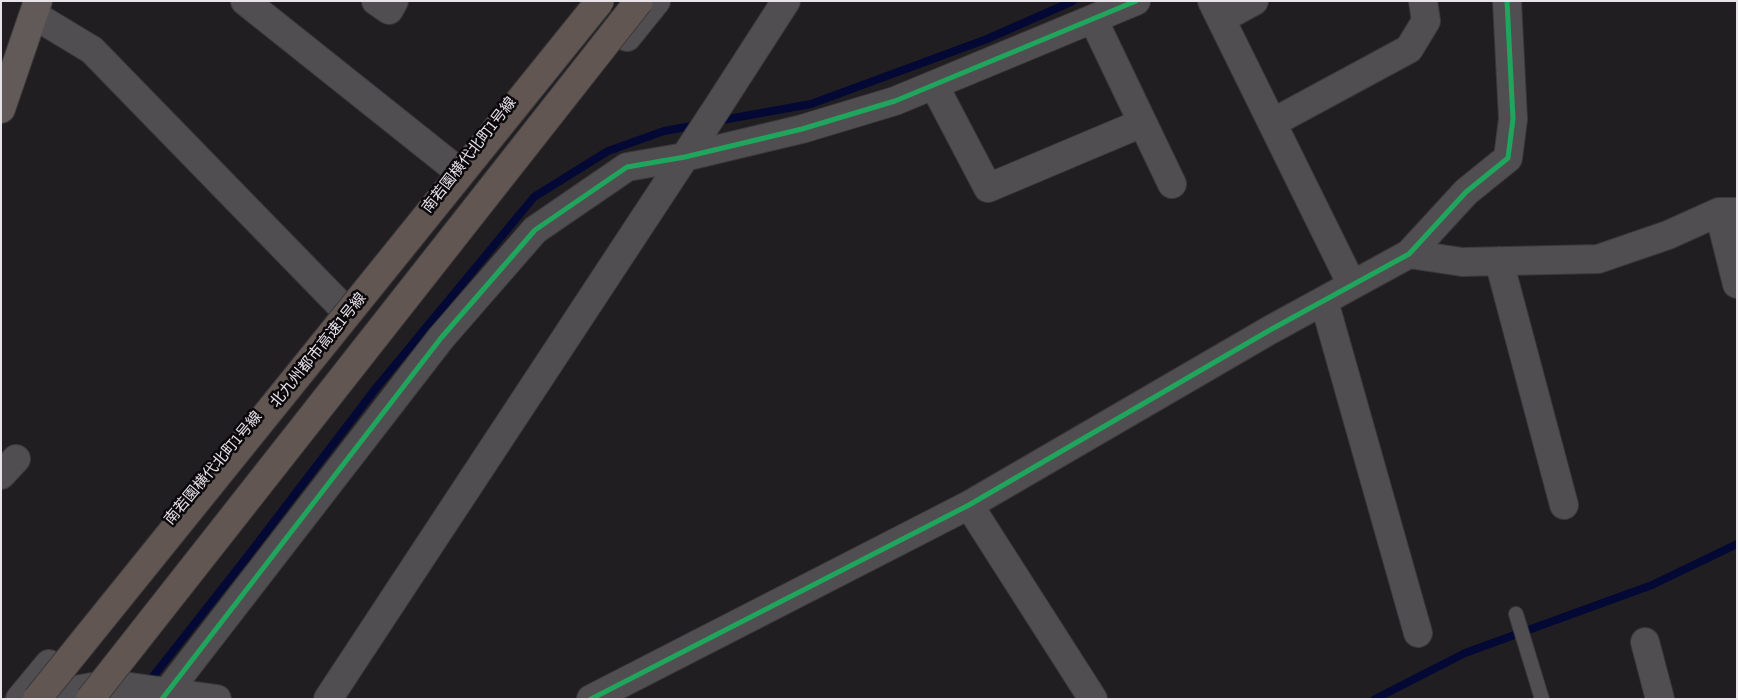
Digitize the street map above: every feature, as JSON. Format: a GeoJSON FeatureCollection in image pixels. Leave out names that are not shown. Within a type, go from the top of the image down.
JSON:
{"type":"FeatureCollection","features":[{"type":"Feature","properties":{"kind":"highway","name":"北九州都市高速1号線"},"geometry":{"type":"LineString","coordinates":[[37,699],[600,1]]}},
{"type":"Feature","properties":{"kind":"highway"},"geometry":{"type":"LineString","coordinates":[[99,694],[639,1]]}},
{"type":"Feature","properties":{"kind":"main road"},"geometry":{"type":"LineString","coordinates":[[1,109],[36,8]]}},
{"type":"Feature","properties":{"kind":"street"},"geometry":{"type":"LineString","coordinates":[[245,1],[457,170]]}},
{"type":"Feature","properties":{"kind":"street"},"geometry":{"type":"LineString","coordinates":[[376,1],[389,10],[394,1]]}},
{"type":"Feature","properties":{"kind":"street","name":"南若園横代北町1号線"},"geometry":{"type":"LineString","coordinates":[[20,699],[345,310],[591,1]]}},
{"type":"Feature","properties":{"kind":"street"},"geometry":{"type":"LineString","coordinates":[[99,694],[656,1]]}},
{"type":"Feature","properties":{"kind":"street"},"geometry":{"type":"LineString","coordinates":[[328,699],[786,1]]}},
{"type":"Feature","properties":{"kind":"street"},"geometry":{"type":"LineString","coordinates":[[165,696],[441,338],[535,230],[627,168],[685,157],[802,129],[895,101],[1136,1]]}},
{"type":"Feature","properties":{"kind":"street"},"geometry":{"type":"LineString","coordinates":[[1254,1],[1217,10],[1352,285]]}},
{"type":"Feature","properties":{"kind":"street"},"geometry":{"type":"LineString","coordinates":[[1272,124],[1409,49],[1426,21],[1424,1]]}},
{"type":"Feature","properties":{"kind":"street"},"geometry":{"type":"LineString","coordinates":[[592,699],[969,505],[1409,254],[1466,192],[1508,158],[1513,119],[1507,1]]}},
{"type":"Feature","properties":{"kind":"street"},"geometry":{"type":"LineString","coordinates":[[36,8],[92,50],[345,310]]}},
{"type":"Feature","properties":{"kind":"street"},"geometry":{"type":"LineString","coordinates":[[1093,19],[1172,184]]}},
{"type":"Feature","properties":{"kind":"street"},"geometry":{"type":"LineString","coordinates":[[934,85],[988,188],[1142,123]]}},
{"type":"Feature","properties":{"kind":"street"},"geometry":{"type":"LineString","coordinates":[[1409,254],[1462,262],[1598,260],[1728,212],[1737,284]]}},
{"type":"Feature","properties":{"kind":"street"},"geometry":{"type":"LineString","coordinates":[[1499,261],[1564,505]]}},
{"type":"Feature","properties":{"kind":"street"},"geometry":{"type":"LineString","coordinates":[[1324,301],[1418,633]]}},
{"type":"Feature","properties":{"kind":"street"},"geometry":{"type":"LineString","coordinates":[[969,505],[1093,699]]}},
{"type":"Feature","properties":{"kind":"street"},"geometry":{"type":"LineString","coordinates":[[1645,642],[1660,699]]}},
{"type":"Feature","properties":{"kind":"street"},"geometry":{"type":"LineString","coordinates":[[25,699],[99,694],[217,699]]}},
{"type":"Feature","properties":{"kind":"street"},"geometry":{"type":"LineString","coordinates":[[1,698],[10,699]]}},
{"type":"Feature","properties":{"kind":"lane"},"geometry":{"type":"LineString","coordinates":[[1516,614],[1542,699]]}},
{"type":"Feature","properties":{"kind":"waterway"},"geometry":{"type":"LineString","coordinates":[[717,121],[811,104],[987,39],[1073,1]]}},
{"type":"Feature","properties":{"kind":"waterway"},"geometry":{"type":"LineString","coordinates":[[147,684],[376,388],[534,197],[608,151],[664,131],[698,125]]}},
{"type":"Feature","properties":{"kind":"waterway"},"geometry":{"type":"LineString","coordinates":[[1375,699],[1465,653],[1652,585],[1737,544]]}},
{"type":"Feature","properties":{"kind":"cycle path"},"geometry":{"type":"LineString","coordinates":[[162,699],[441,338],[535,230],[627,167],[685,157],[802,129],[895,101],[1136,1]]}},
{"type":"Feature","properties":{"kind":"cycle path"},"geometry":{"type":"LineString","coordinates":[[591,699],[969,505],[1270,330],[1409,254],[1466,192],[1508,158],[1513,119],[1507,1]]}}]}
